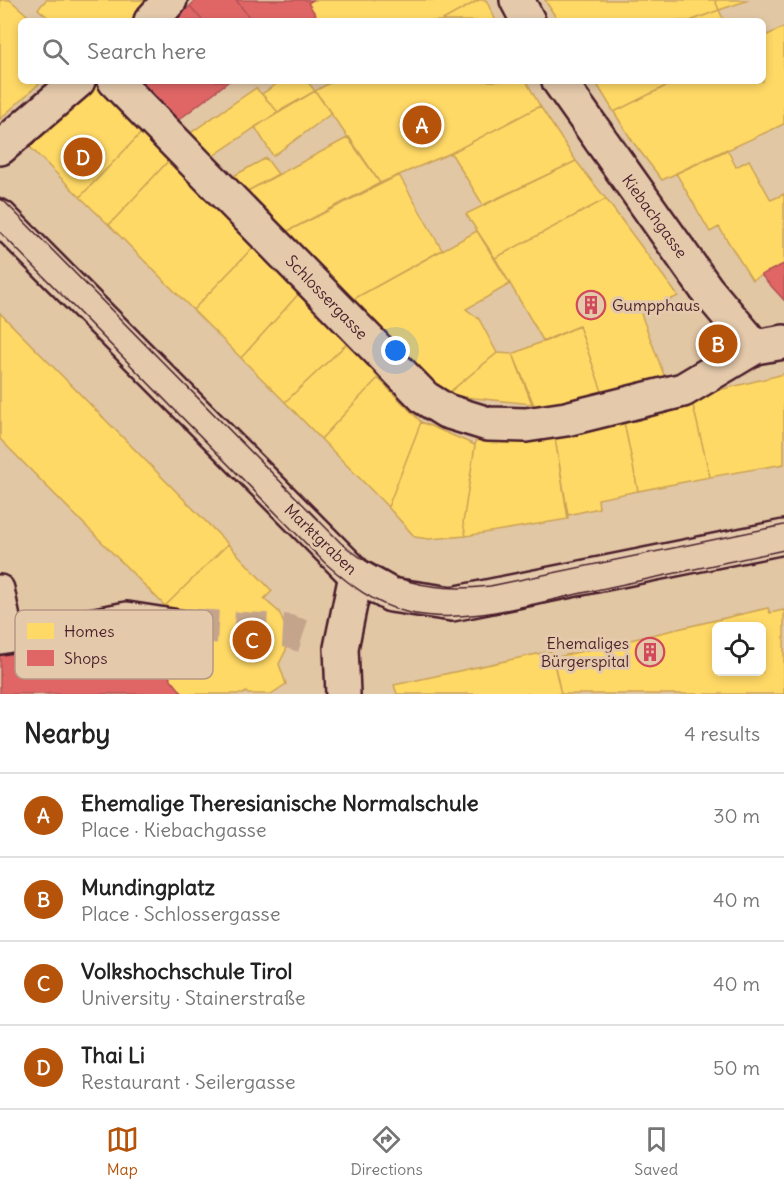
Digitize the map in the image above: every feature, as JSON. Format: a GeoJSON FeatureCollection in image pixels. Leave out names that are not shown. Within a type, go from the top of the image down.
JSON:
{"type":"FeatureCollection","features":[{"type":"Feature","properties":{"kind":"street"},"geometry":{"type":"LineString","coordinates":[[154,18],[170,0]]}},
{"type":"Feature","properties":{"kind":"street"},"geometry":{"type":"LineString","coordinates":[[517,0],[526,18]]}},
{"type":"Feature","properties":{"kind":"street"},"geometry":{"type":"LineString","coordinates":[[0,148],[75,84]]}},
{"type":"Feature","properties":{"kind":"street","name":"Schlossergasse"},"geometry":{"type":"LineString","coordinates":[[118,84],[425,398],[446,411],[488,424],[526,425],[566,419],[683,390],[776,347]]}},
{"type":"Feature","properties":{"kind":"street","name":"Kiebachgasse"},"geometry":{"type":"LineString","coordinates":[[561,84],[707,290],[776,347]]}},
{"type":"Feature","properties":{"kind":"street","name":"Marktgraben"},"geometry":{"type":"LineString","coordinates":[[0,216],[356,576],[391,595],[452,604],[784,537]]}},
{"type":"Feature","properties":{"kind":"street"},"geometry":{"type":"LineString","coordinates":[[343,694],[342,648],[356,576]]}},
{"type":"Feature","properties":{"kind":"lane"},"geometry":{"type":"LineString","coordinates":[[0,589],[5,639]]}},
{"type":"Feature","properties":{"kind":"building: Homes"},"geometry":{"type":"Polygon","coordinates":[[[0,0],[10,0],[31,18],[18,18],[18,84],[39,84],[0,119],[0,0]]]}},
{"type":"Feature","properties":{"kind":"building: Homes"},"geometry":{"type":"Polygon","coordinates":[[[46,0],[159,0],[143,18],[48,18],[38,9],[46,0]]]}},
{"type":"Feature","properties":{"kind":"building: Homes"},"geometry":{"type":"Polygon","coordinates":[[[313,0],[479,0],[446,18],[316,18],[308,3],[313,0]]]}},
{"type":"Feature","properties":{"kind":"building: Homes"},"geometry":{"type":"Polygon","coordinates":[[[479,0],[486,0],[495,18],[446,18],[479,0]]]}},
{"type":"Feature","properties":{"kind":"building: Homes"},"geometry":{"type":"Polygon","coordinates":[[[545,0],[715,0],[719,10],[698,18],[556,18],[545,0]]]}},
{"type":"Feature","properties":{"kind":"building: Homes"},"geometry":{"type":"Polygon","coordinates":[[[715,0],[749,0],[719,10],[715,0]]]}},
{"type":"Feature","properties":{"kind":"building: Homes"},"geometry":{"type":"Polygon","coordinates":[[[719,10],[723,18],[698,18],[719,10]]]}},
{"type":"Feature","properties":{"kind":"building: Homes"},"geometry":{"type":"Polygon","coordinates":[[[784,27],[784,124],[662,180],[614,112],[670,84],[766,84],[766,36],[784,27]]]}},
{"type":"Feature","properties":{"kind":"building: Homes"},"geometry":{"type":"Polygon","coordinates":[[[98,84],[143,131],[80,197],[30,147],[98,84]]]}},
{"type":"Feature","properties":{"kind":"building: Homes"},"geometry":{"type":"Polygon","coordinates":[[[277,84],[309,84],[315,91],[278,112],[262,94],[277,84]]]}},
{"type":"Feature","properties":{"kind":"building: Homes"},"geometry":{"type":"Polygon","coordinates":[[[328,84],[528,84],[540,106],[451,153],[380,183],[315,91],[328,84]]]}},
{"type":"Feature","properties":{"kind":"building: Homes"},"geometry":{"type":"Polygon","coordinates":[[[597,84],[670,84],[614,112],[597,84]]]}},
{"type":"Feature","properties":{"kind":"building: Homes"},"geometry":{"type":"Polygon","coordinates":[[[256,88],[278,112],[210,158],[189,134],[256,88]]]}},
{"type":"Feature","properties":{"kind":"building: Homes"},"geometry":{"type":"Polygon","coordinates":[[[315,91],[332,113],[273,156],[255,127],[315,91]]]}},
{"type":"Feature","properties":{"kind":"building: Homes"},"geometry":{"type":"Polygon","coordinates":[[[540,106],[576,161],[483,205],[451,153],[540,106]]]}},
{"type":"Feature","properties":{"kind":"building: Homes"},"geometry":{"type":"Polygon","coordinates":[[[143,131],[171,158],[109,225],[80,197],[143,131]]]}},
{"type":"Feature","properties":{"kind":"building: Homes"},"geometry":{"type":"Polygon","coordinates":[[[349,137],[380,183],[284,233],[244,193],[349,137]]]}},
{"type":"Feature","properties":{"kind":"building: Homes"},"geometry":{"type":"Polygon","coordinates":[[[727,149],[736,167],[749,160],[771,200],[784,194],[784,264],[752,280],[719,227],[710,232],[676,173],[727,149]]]}},
{"type":"Feature","properties":{"kind":"building: Homes"},"geometry":{"type":"Polygon","coordinates":[[[171,158],[259,241],[193,310],[109,225],[171,158]]]}},
{"type":"Feature","properties":{"kind":"building: Homes"},"geometry":{"type":"Polygon","coordinates":[[[266,158],[278,174],[244,193],[230,178],[266,158]]]}},
{"type":"Feature","properties":{"kind":"building: Homes"},"geometry":{"type":"Polygon","coordinates":[[[576,161],[606,199],[495,258],[466,214],[576,161]]]}},
{"type":"Feature","properties":{"kind":"building: Homes"},"geometry":{"type":"Polygon","coordinates":[[[399,175],[442,250],[350,301],[284,233],[399,175]]]}},
{"type":"Feature","properties":{"kind":"building: Homes","name":"Gumpphaus"},"geometry":{"type":"Polygon","coordinates":[[[606,199],[678,296],[641,314],[667,383],[605,400],[579,326],[544,342],[495,258],[606,199]]]}},
{"type":"Feature","properties":{"kind":"building: Homes"},"geometry":{"type":"Polygon","coordinates":[[[477,231],[510,284],[466,309],[479,319],[497,353],[446,395],[350,301],[477,231]]]}},
{"type":"Feature","properties":{"kind":"building: Homes"},"geometry":{"type":"Polygon","coordinates":[[[259,241],[303,289],[241,358],[193,310],[259,241]]]}},
{"type":"Feature","properties":{"kind":"building: Homes"},"geometry":{"type":"Polygon","coordinates":[[[303,289],[351,340],[285,402],[241,358],[303,289]]]}},
{"type":"Feature","properties":{"kind":"building: Homes"},"geometry":{"type":"Polygon","coordinates":[[[0,313],[228,544],[165,606],[0,439],[0,313]]]}},
{"type":"Feature","properties":{"kind":"building: Homes"},"geometry":{"type":"Polygon","coordinates":[[[579,326],[605,400],[538,415],[513,354],[579,326]]]}},
{"type":"Feature","properties":{"kind":"building: Homes"},"geometry":{"type":"Polygon","coordinates":[[[351,340],[378,378],[321,439],[285,402],[351,340]]]}},
{"type":"Feature","properties":{"kind":"building: Homes"},"geometry":{"type":"Polygon","coordinates":[[[497,353],[513,354],[532,404],[446,395],[497,353]]]}},
{"type":"Feature","properties":{"kind":"building: Homes"},"geometry":{"type":"Polygon","coordinates":[[[784,374],[784,464],[710,477],[691,397],[784,374]]]}},
{"type":"Feature","properties":{"kind":"building: Homes"},"geometry":{"type":"Polygon","coordinates":[[[378,378],[421,422],[388,507],[321,439],[378,378]]]}},
{"type":"Feature","properties":{"kind":"building: Homes"},"geometry":{"type":"Polygon","coordinates":[[[691,397],[710,477],[638,491],[623,417],[691,397]]]}},
{"type":"Feature","properties":{"kind":"building: Homes"},"geometry":{"type":"Polygon","coordinates":[[[623,417],[638,491],[598,499],[599,508],[568,515],[554,432],[623,417]]]}},
{"type":"Feature","properties":{"kind":"building: Homes"},"geometry":{"type":"Polygon","coordinates":[[[421,422],[475,445],[463,523],[466,536],[429,539],[415,537],[388,507],[421,422]]]}},
{"type":"Feature","properties":{"kind":"building: Homes"},"geometry":{"type":"Polygon","coordinates":[[[554,432],[568,519],[466,536],[463,523],[476,439],[527,437],[554,432]]]}},
{"type":"Feature","properties":{"kind":"building: Homes"},"geometry":{"type":"Polygon","coordinates":[[[228,544],[272,591],[264,599],[279,612],[287,631],[286,650],[279,664],[286,684],[271,694],[248,694],[246,692],[243,694],[183,694],[171,679],[213,679],[213,610],[169,610],[165,606],[228,544]]]}},
{"type":"Feature","properties":{"kind":"building: Homes","name":"Ehemaliges Bürgerspital"},"geometry":{"type":"Polygon","coordinates":[[[768,608],[770,613],[784,610],[784,694],[561,694],[553,658],[768,608]]]}},
{"type":"Feature","properties":{"kind":"building: Homes"},"geometry":{"type":"Polygon","coordinates":[[[551,651],[561,694],[397,694],[394,685],[551,651]]]}},
{"type":"Feature","properties":{"kind":"building: Shops"},"geometry":{"type":"Polygon","coordinates":[[[196,0],[236,0],[250,18],[200,18],[190,6],[196,0]]]}},
{"type":"Feature","properties":{"kind":"building: Shops"},"geometry":{"type":"Polygon","coordinates":[[[236,0],[313,0],[308,3],[318,18],[250,18],[236,0]]]}},
{"type":"Feature","properties":{"kind":"building: Shops"},"geometry":{"type":"Polygon","coordinates":[[[190,6],[200,18],[178,18],[190,6]]]}},
{"type":"Feature","properties":{"kind":"building: Shops"},"geometry":{"type":"Polygon","coordinates":[[[130,84],[225,84],[172,125],[130,84]]]}},
{"type":"Feature","properties":{"kind":"building: Shops"},"geometry":{"type":"Polygon","coordinates":[[[784,264],[784,300],[761,275],[784,264]]]}},
{"type":"Feature","properties":{"kind":"building: Shops"},"geometry":{"type":"Polygon","coordinates":[[[15,645],[15,679],[171,679],[183,694],[0,694],[0,648],[15,645]]]}},
{"type":"Feature","properties":{"kind":"tunnel"},"geometry":{"type":"LineString","coordinates":[[213,627],[287,631],[303,636]]}},
{"type":"Feature","properties":{"kind":"tram line"},"geometry":{"type":"LineString","coordinates":[[0,197],[341,543],[393,576],[429,586],[448,588],[490,586],[784,525]]}},
{"type":"Feature","properties":{"kind":"tram line"},"geometry":{"type":"LineString","coordinates":[[0,232],[325,563],[362,592],[383,604],[406,612],[428,616],[497,612],[784,550]]}},
{"type":"Feature","properties":{"kind":"place","name":"Ehemalige Theresianische Normalschule"},"geometry":{"type":"Point","coordinates":[422,125]}},
{"type":"Feature","properties":{"kind":"place","name":"Thai Li"},"geometry":{"type":"Point","coordinates":[83,157]}},
{"type":"Feature","properties":{"kind":"place","name":"Gumpphaus"},"geometry":{"type":"Point","coordinates":[591,305]}},
{"type":"Feature","properties":{"kind":"place","name":"Mundingplatz"},"geometry":{"type":"Point","coordinates":[718,344]}},
{"type":"Feature","properties":{"kind":"place","name":"Volkshochschule Tirol"},"geometry":{"type":"Point","coordinates":[252,640]}},
{"type":"Feature","properties":{"kind":"place","name":"Ehemaliges Bürgerspital"},"geometry":{"type":"Point","coordinates":[650,652]}}]}
